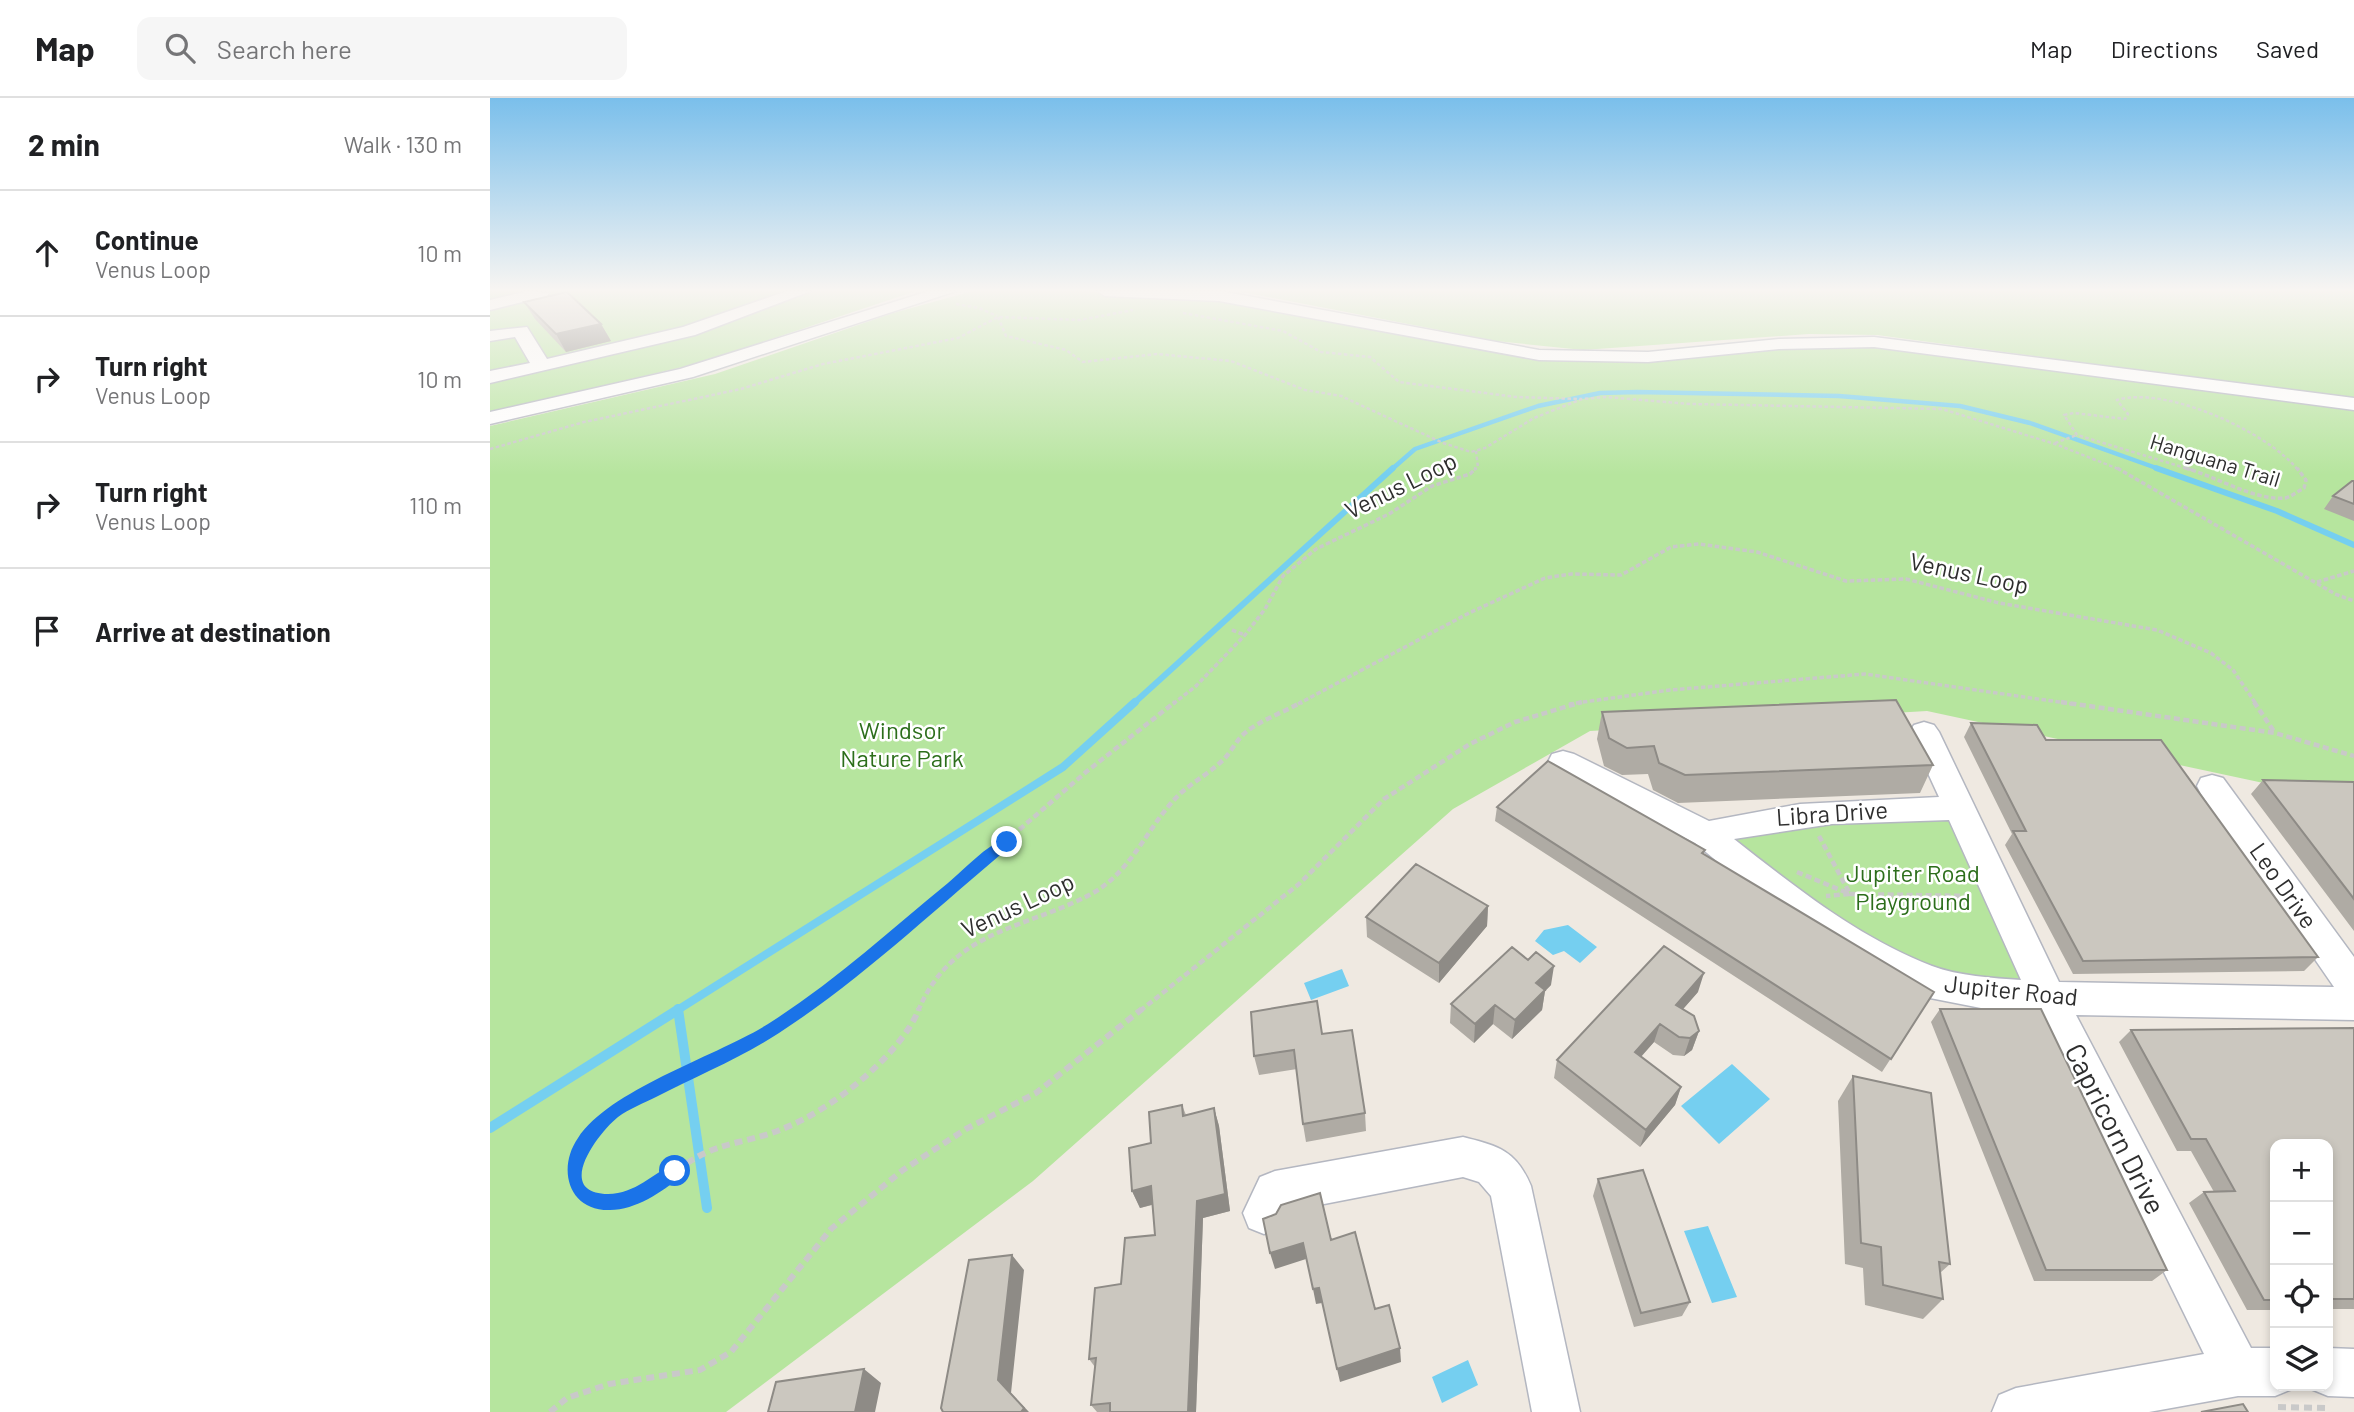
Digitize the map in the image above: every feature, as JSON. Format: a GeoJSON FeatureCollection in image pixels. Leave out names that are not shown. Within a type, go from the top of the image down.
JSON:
{"type":"FeatureCollection","features":[{"type":"Feature","properties":{"kind":"street"},"geometry":{"type":"LineString","coordinates":[[490,364],[532,352]]}},
{"type":"Feature","properties":{"kind":"street"},"geometry":{"type":"LineString","coordinates":[[490,377],[532,352]]}},
{"type":"Feature","properties":{"kind":"street"},"geometry":{"type":"LineString","coordinates":[[544,352],[607,352]]}},
{"type":"Feature","properties":{"kind":"street"},"geometry":{"type":"LineString","coordinates":[[490,418],[618,391],[713,366],[752,352]]}},
{"type":"Feature","properties":{"kind":"street"},"geometry":{"type":"LineString","coordinates":[[1524,352],[1539,355],[1648,357],[1695,352]]}},
{"type":"Feature","properties":{"kind":"street"},"geometry":{"type":"LineString","coordinates":[[1954,352],[2354,404]]}},
{"type":"Feature","properties":{"kind":"street","name":"Capricorn Drive"},"geometry":{"type":"LineString","coordinates":[[1924,732],[2048,998],[2257,1372]]}},
{"type":"Feature","properties":{"kind":"street","name":"Jupiter Road"},"geometry":{"type":"LineString","coordinates":[[1563,762],[1706,834],[1797,908],[1890,964],[1930,982],[1986,993],[2048,998],[2354,1004]]}},
{"type":"Feature","properties":{"kind":"street","name":"Leo Drive"},"geometry":{"type":"LineString","coordinates":[[2212,786],[2354,986]]}},
{"type":"Feature","properties":{"kind":"street","name":"Libra Drive"},"geometry":{"type":"LineString","coordinates":[[1706,834],[1756,820],[1904,809],[1960,808]]}},
{"type":"Feature","properties":{"kind":"street"},"geometry":{"type":"LineString","coordinates":[[1264,1213],[1275,1192],[1464,1157],[1493,1165],[1510,1185],[1556,1412]]}},
{"type":"Feature","properties":{"kind":"street"},"geometry":{"type":"LineString","coordinates":[[2016,1412],[2257,1372]]}},
{"type":"Feature","properties":{"kind":"street"},"geometry":{"type":"LineString","coordinates":[[2333,1372],[2354,1373]]}},
{"type":"Feature","properties":{"kind":"path"},"geometry":{"type":"LineString","coordinates":[[490,449],[584,422],[741,389],[823,364],[884,352]]}},
{"type":"Feature","properties":{"kind":"path"},"geometry":{"type":"LineString","coordinates":[[1069,352],[1083,362],[1157,354],[1231,361],[1305,390],[1341,396],[1443,443],[1476,451]]}},
{"type":"Feature","properties":{"kind":"path"},"geometry":{"type":"LineString","coordinates":[[1330,352],[1376,360],[1387,376],[1399,382],[1506,396],[1582,399]]}},
{"type":"Feature","properties":{"kind":"path","name":"Venus Loop"},"geometry":{"type":"LineString","coordinates":[[2274,733],[2233,670],[2211,653],[2157,630],[1999,603],[1906,579],[1846,581],[1728,546],[1671,547],[1621,575],[1571,574],[1545,579],[1469,613],[1246,732],[1221,762],[1188,785],[1170,804],[1136,854],[1094,892],[996,931],[961,952],[940,972],[898,1046],[873,1070],[821,1108],[784,1129],[702,1154],[655,1187],[632,1197],[610,1202],[591,1199],[579,1189],[574,1176],[576,1160],[583,1143],[613,1112],[772,1030],[850,976],[1086,772],[1196,686],[1245,635],[1265,609],[1283,576],[1316,549],[1389,514],[1432,486],[1470,474],[1478,467],[1476,451],[1534,418],[1582,399],[1618,396],[1691,404],[1890,405],[1942,409],[2055,443],[2161,490],[2316,582],[2354,601]]}},
{"type":"Feature","properties":{"kind":"path","name":"Hanguana Trail"},"geometry":{"type":"LineString","coordinates":[[2130,396],[2147,398],[2204,414],[2255,435],[2274,447],[2306,480],[2304,488],[2287,499],[2264,498],[2208,474],[2158,462],[2077,435],[2064,419],[2064,415],[2074,413],[2124,419],[2127,414],[2117,400],[2130,396]]}},
{"type":"Feature","properties":{"kind":"path"},"geometry":{"type":"LineString","coordinates":[[2055,443],[2077,435]]}},
{"type":"Feature","properties":{"kind":"path"},"geometry":{"type":"LineString","coordinates":[[2316,582],[2354,571]]}},
{"type":"Feature","properties":{"kind":"path"},"geometry":{"type":"LineString","coordinates":[[1232,630],[1245,635]]}},
{"type":"Feature","properties":{"kind":"path"},"geometry":{"type":"LineString","coordinates":[[550,1412],[567,1398],[609,1384],[700,1370],[731,1353],[742,1342],[763,1309],[831,1229],[902,1170],[966,1129],[1036,1093],[1299,884],[1384,799],[1470,744],[1515,722],[1569,704],[1670,690],[1865,674],[2274,733],[2354,755]]}},
{"type":"Feature","properties":{"kind":"path"},"geometry":{"type":"LineString","coordinates":[[1809,817],[1850,894]]}},
{"type":"Feature","properties":{"kind":"path"},"geometry":{"type":"LineString","coordinates":[[1790,869],[1850,894]]}},
{"type":"Feature","properties":{"kind":"path"},"geometry":{"type":"LineString","coordinates":[[1797,908],[1812,897],[1850,894],[1976,896]]}},
{"type":"Feature","properties":{"kind":"green space"},"geometry":{"type":"Polygon","coordinates":[[[490,352],[732,352],[700,363],[490,412],[490,352]]]}},
{"type":"Feature","properties":{"kind":"green space","name":"Windsor Nature Park"},"geometry":{"type":"Polygon","coordinates":[[[778,352],[1537,352],[1622,359],[1704,352],[1937,352],[2354,408],[2354,807],[2315,794],[1927,711],[1590,731],[1453,809],[1033,1181],[726,1412],[490,1412],[490,426],[715,374],[778,352]]]}},
{"type":"Feature","properties":{"kind":"green space"},"geometry":{"type":"Polygon","coordinates":[[[2006,352],[2354,352],[2354,399],[2006,352]]]}},
{"type":"Feature","properties":{"kind":"green space","name":"Jupiter Road Playground"},"geometry":{"type":"Polygon","coordinates":[[[1960,808],[2048,998],[1930,982],[1706,834],[1960,808]]]}},
{"type":"Feature","properties":{"kind":"water"},"geometry":{"type":"Polygon","coordinates":[[[1568,925],[1597,947],[1580,963],[1564,951],[1553,955],[1535,941],[1544,930],[1568,925]]]}},
{"type":"Feature","properties":{"kind":"water"},"geometry":{"type":"Polygon","coordinates":[[[1342,969],[1349,986],[1311,1000],[1304,983],[1342,969]]]}},
{"type":"Feature","properties":{"kind":"water"},"geometry":{"type":"Polygon","coordinates":[[[1732,1064],[1770,1099],[1719,1144],[1681,1106],[1732,1064]]]}},
{"type":"Feature","properties":{"kind":"water"},"geometry":{"type":"Polygon","coordinates":[[[1708,1226],[1737,1297],[1712,1303],[1684,1231],[1708,1226]]]}},
{"type":"Feature","properties":{"kind":"water"},"geometry":{"type":"Polygon","coordinates":[[[1468,1360],[1478,1385],[1442,1403],[1432,1377],[1468,1360]]]}},
{"type":"Feature","properties":{"kind":"building"},"geometry":{"type":"Polygon","coordinates":[[[2352,481],[2354,504],[2333,496],[2352,481]]]}},
{"type":"Feature","properties":{"kind":"building"},"geometry":{"type":"Polygon","coordinates":[[[1896,700],[1933,765],[1685,775],[1659,763],[1654,746],[1627,748],[1609,738],[1602,712],[1896,700]]]}},
{"type":"Feature","properties":{"kind":"building"},"geometry":{"type":"Polygon","coordinates":[[[1971,723],[2037,725],[2046,740],[2161,740],[2318,957],[2083,961],[2013,831],[2026,831],[1971,723]]]}},
{"type":"Feature","properties":{"kind":"building"},"geometry":{"type":"Polygon","coordinates":[[[1548,761],[1705,850],[1702,853],[1934,992],[1891,1059],[1497,807],[1548,761]]]}},
{"type":"Feature","properties":{"kind":"building"},"geometry":{"type":"Polygon","coordinates":[[[2263,780],[2354,782],[2354,899],[2263,780]]]}},
{"type":"Feature","properties":{"kind":"building"},"geometry":{"type":"Polygon","coordinates":[[[1416,864],[1488,906],[1439,963],[1366,917],[1416,864]]]}},
{"type":"Feature","properties":{"kind":"building"},"geometry":{"type":"Polygon","coordinates":[[[1664,946],[1704,973],[1676,1005],[1694,1016],[1699,1031],[1690,1038],[1679,1037],[1660,1024],[1635,1052],[1681,1087],[1646,1130],[1557,1060],[1664,946]]]}},
{"type":"Feature","properties":{"kind":"building"},"geometry":{"type":"Polygon","coordinates":[[[1512,947],[1528,960],[1536,952],[1554,966],[1536,983],[1545,990],[1515,1020],[1495,1005],[1475,1024],[1451,1004],[1512,947]]]}},
{"type":"Feature","properties":{"kind":"building"},"geometry":{"type":"Polygon","coordinates":[[[1317,1001],[1322,1034],[1352,1030],[1365,1113],[1303,1124],[1294,1050],[1254,1056],[1251,1012],[1317,1001]]]}},
{"type":"Feature","properties":{"kind":"building"},"geometry":{"type":"Polygon","coordinates":[[[1940,1009],[2041,1009],[2167,1270],[2046,1270],[1940,1009]]]}},
{"type":"Feature","properties":{"kind":"building"},"geometry":{"type":"Polygon","coordinates":[[[2354,1028],[2354,1299],[2333,1299],[2333,1139],[2270,1139],[2270,1300],[2264,1300],[2204,1192],[2235,1191],[2206,1139],[2191,1139],[2131,1030],[2354,1028]]]}},
{"type":"Feature","properties":{"kind":"building"},"geometry":{"type":"Polygon","coordinates":[[[1853,1076],[1931,1093],[1950,1264],[1939,1262],[1943,1299],[1883,1285],[1881,1247],[1861,1243],[1853,1076]]]}},
{"type":"Feature","properties":{"kind":"building"},"geometry":{"type":"Polygon","coordinates":[[[1182,1105],[1183,1116],[1214,1108],[1225,1194],[1197,1201],[1188,1412],[1110,1412],[1110,1403],[1091,1405],[1096,1358],[1089,1359],[1095,1288],[1121,1284],[1125,1238],[1155,1235],[1151,1186],[1132,1191],[1129,1148],[1151,1143],[1149,1112],[1182,1105]]]}},
{"type":"Feature","properties":{"kind":"building"},"geometry":{"type":"Polygon","coordinates":[[[1643,1170],[1690,1302],[1641,1313],[1598,1179],[1643,1170]]]}},
{"type":"Feature","properties":{"kind":"building"},"geometry":{"type":"Polygon","coordinates":[[[1320,1193],[1331,1240],[1355,1232],[1375,1309],[1389,1305],[1400,1348],[1337,1369],[1319,1288],[1313,1289],[1303,1243],[1270,1253],[1263,1219],[1276,1214],[1281,1205],[1320,1193]]]}},
{"type":"Feature","properties":{"kind":"building"},"geometry":{"type":"Polygon","coordinates":[[[1012,1255],[998,1380],[1024,1408],[1021,1412],[943,1412],[941,1408],[969,1260],[1012,1255]]]}},
{"type":"Feature","properties":{"kind":"building"},"geometry":{"type":"Polygon","coordinates":[[[864,1369],[855,1412],[768,1412],[776,1382],[864,1369]]]}},
{"type":"Feature","properties":{"kind":"building"},"geometry":{"type":"Polygon","coordinates":[[[2243,1404],[2248,1412],[2201,1412],[2243,1404]]]}},
{"type":"Feature","properties":{"kind":"waterway"},"geometry":{"type":"LineString","coordinates":[[1391,470],[1415,449],[1538,406],[1600,393],[1637,392],[1839,396],[1960,406],[2030,423],[2162,470]]}},
{"type":"Feature","properties":{"kind":"waterway"},"geometry":{"type":"LineString","coordinates":[[1133,704],[1393,468]]}},
{"type":"Feature","properties":{"kind":"waterway"},"geometry":{"type":"LineString","coordinates":[[2156,468],[2277,511],[2354,545]]}},
{"type":"Feature","properties":{"kind":"waterway"},"geometry":{"type":"LineString","coordinates":[[678,1010],[1063,767],[1135,702]]}},
{"type":"Feature","properties":{"kind":"waterway"},"geometry":{"type":"LineString","coordinates":[[490,1128],[678,1010]]}},
{"type":"Feature","properties":{"kind":"waterway"},"geometry":{"type":"LineString","coordinates":[[678,1010],[707,1208]]}},
{"type":"Feature","properties":{"kind":"route"},"geometry":{"type":"LineString","coordinates":[[675,1171],[655,1187],[632,1197],[610,1202],[591,1199],[579,1189],[574,1176],[576,1160],[583,1143],[596,1126],[613,1112],[772,1030],[850,976],[902,928],[1007,842]]}}]}
